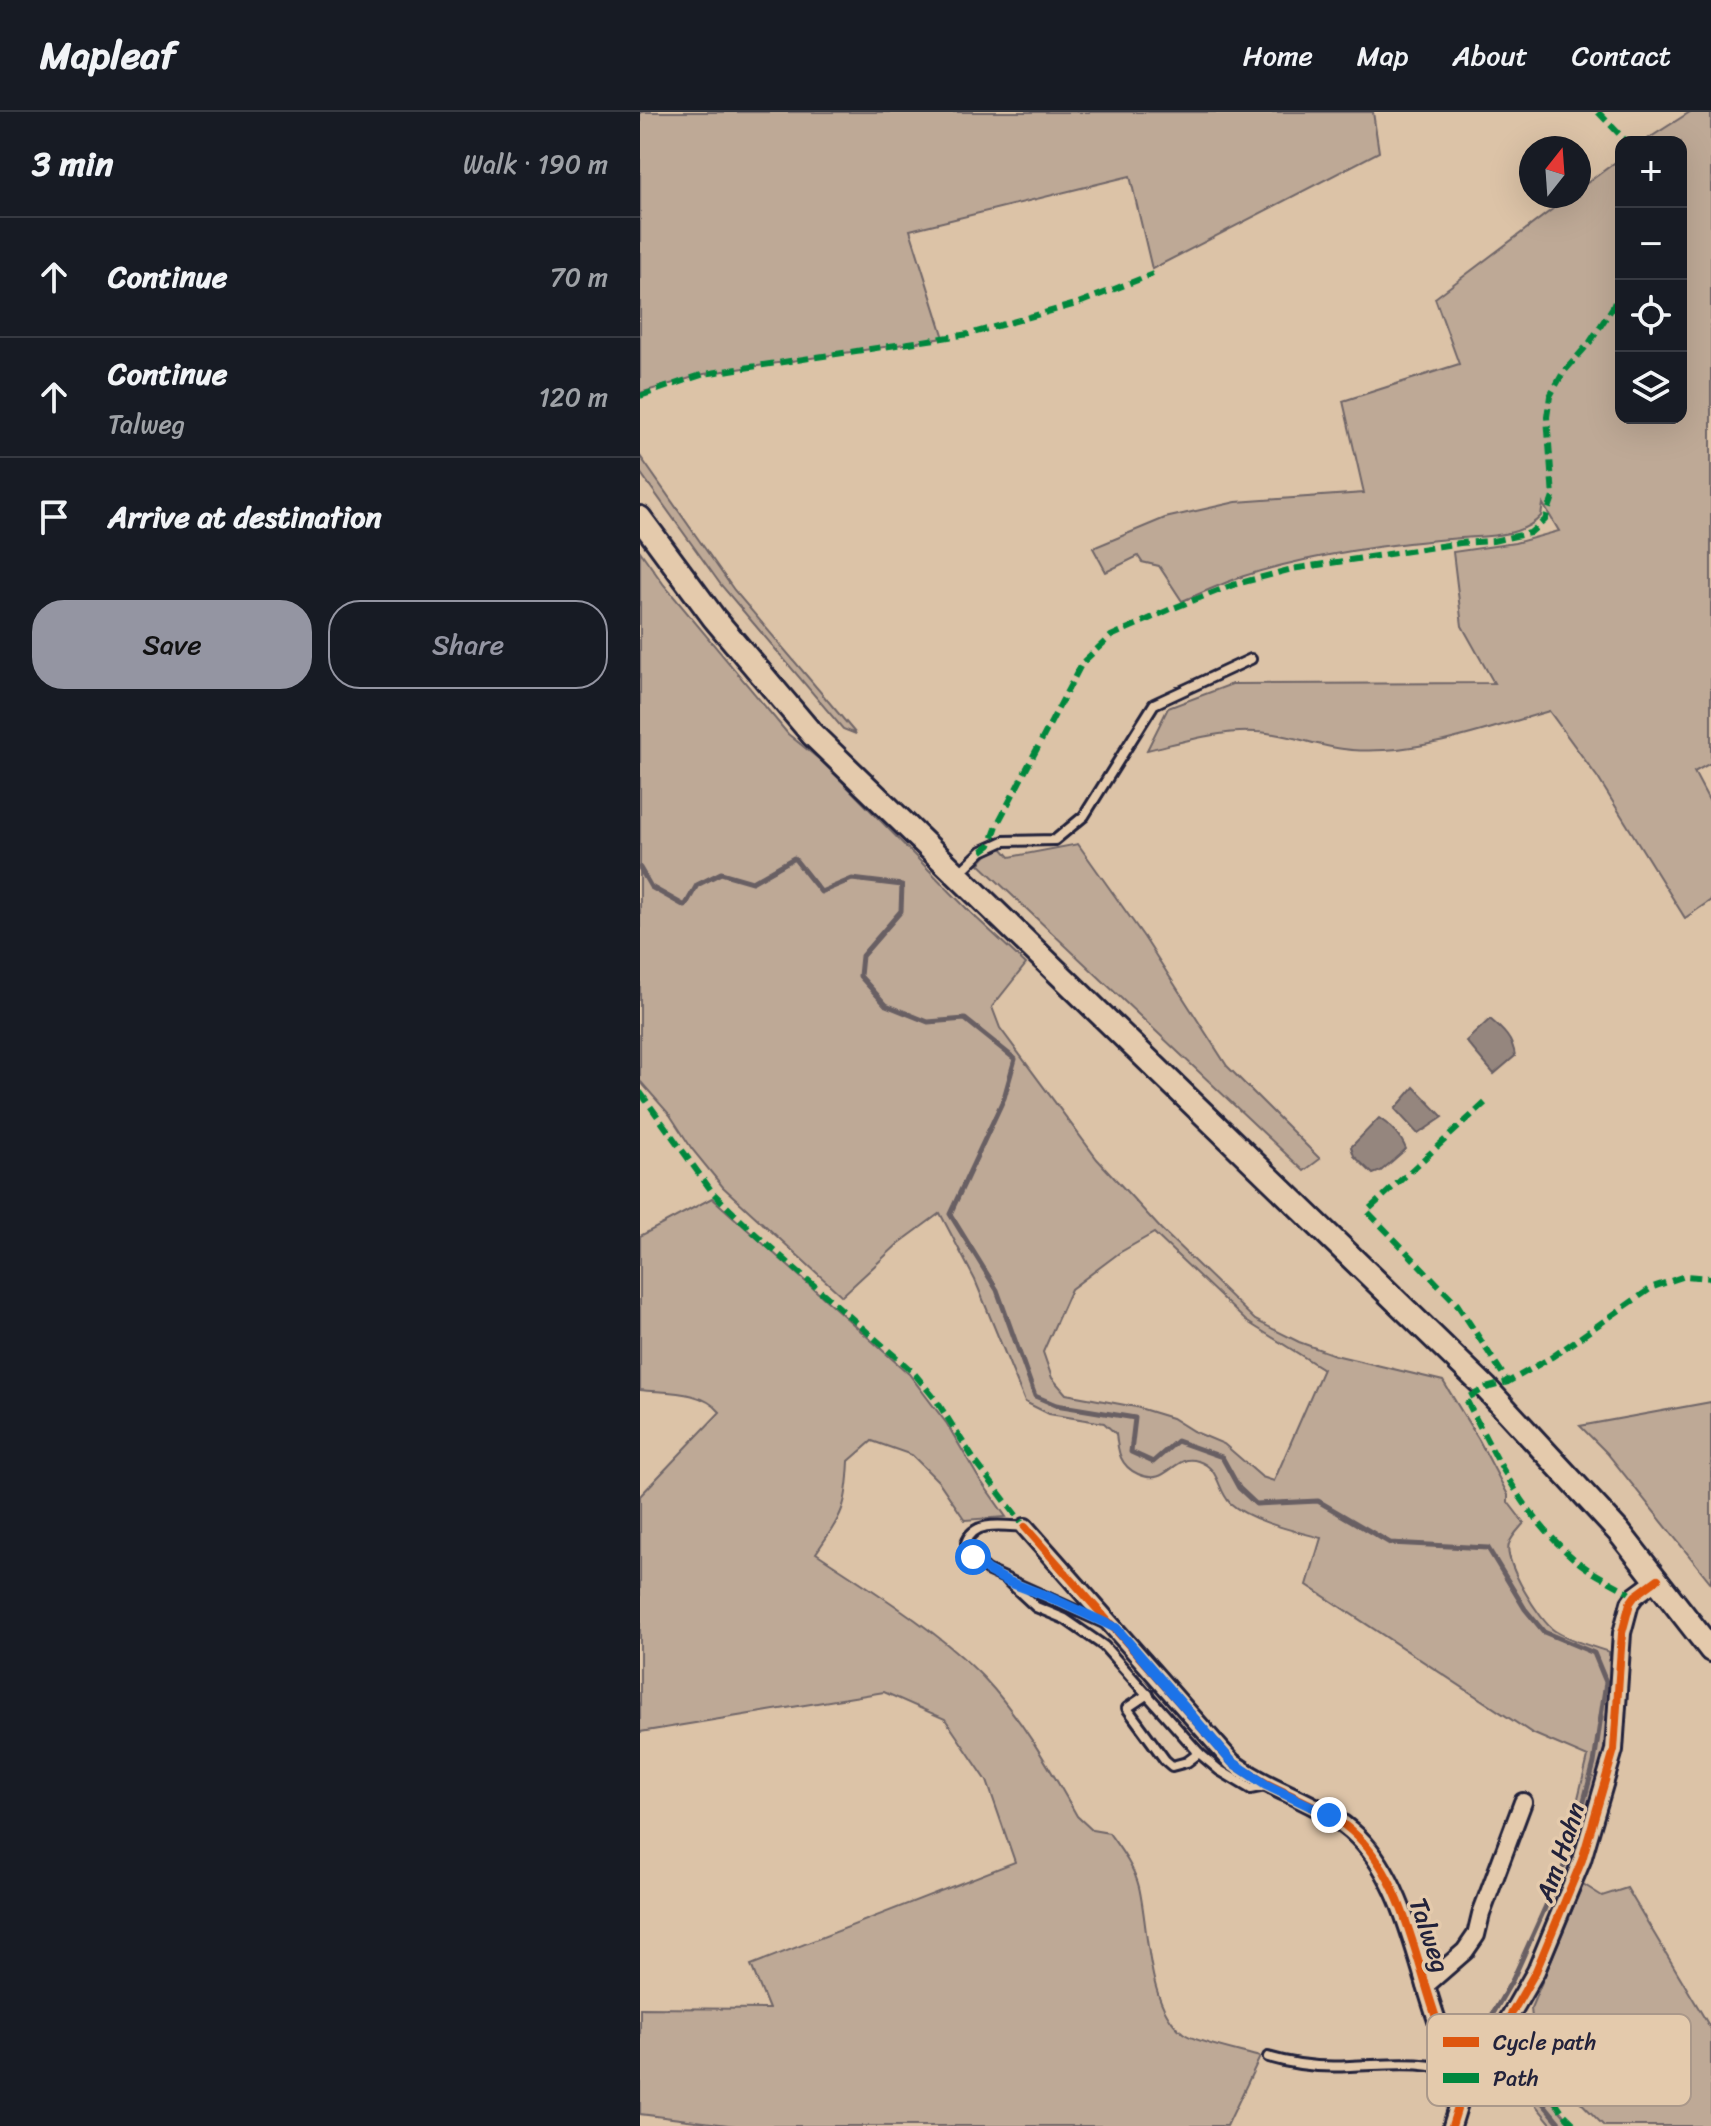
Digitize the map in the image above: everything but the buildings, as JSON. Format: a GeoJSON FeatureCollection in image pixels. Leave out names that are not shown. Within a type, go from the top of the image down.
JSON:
{"type":"FeatureCollection","features":[{"type":"Feature","properties":{"kind":"main road"},"geometry":{"type":"LineString","coordinates":[[640,518],[714,618],[812,734],[1495,1397],[1572,1478],[1658,1579],[1711,1650]]}},
{"type":"Feature","properties":{"kind":"street","name":"Talweg"},"geometry":{"type":"LineString","coordinates":[[1025,1527],[1232,1762],[1266,1785],[1329,1815],[1357,1836],[1371,1852],[1394,1891],[1436,2014]]}},
{"type":"Feature","properties":{"kind":"street","name":"Am Hahn"},"geometry":{"type":"LineString","coordinates":[[1510,2014],[1536,1971],[1582,1860],[1614,1750],[1622,1633],[1630,1603],[1658,1579]]}},
{"type":"Feature","properties":{"kind":"street"},"geometry":{"type":"LineString","coordinates":[[1426,1985],[1465,1951],[1476,1935],[1523,1802]]}},
{"type":"Feature","properties":{"kind":"street","name":"Am Hahn"},"geometry":{"type":"LineString","coordinates":[[1452,2126],[1458,2106]]}},
{"type":"Feature","properties":{"kind":"lane"},"geometry":{"type":"LineString","coordinates":[[957,874],[982,851],[1004,841],[1055,840],[1084,816],[1154,704],[1251,659]]}},
{"type":"Feature","properties":{"kind":"lane"},"geometry":{"type":"LineString","coordinates":[[1025,1527],[986,1526],[968,1537],[966,1543],[973,1557],[987,1570],[1116,1628]]}},
{"type":"Feature","properties":{"kind":"lane"},"geometry":{"type":"LineString","coordinates":[[1009,1582],[1036,1607],[1065,1619],[1104,1646],[1199,1753],[1219,1770],[1251,1789],[1266,1785]]}},
{"type":"Feature","properties":{"kind":"lane"},"geometry":{"type":"LineString","coordinates":[[1148,1694],[1127,1708],[1165,1760],[1172,1766],[1178,1765],[1199,1753]]}},
{"type":"Feature","properties":{"kind":"lane"},"geometry":{"type":"LineString","coordinates":[[1268,2057],[1293,2064],[1323,2066],[1427,2065]]}},
{"type":"Feature","properties":{"kind":"shaded area"},"geometry":{"type":"Polygon","coordinates":[[[640,112],[1373,112],[1379,152],[1152,269],[1130,176],[910,230],[944,338],[704,374],[640,393],[640,112]]]}},
{"type":"Feature","properties":{"kind":"shaded area"},"geometry":{"type":"Polygon","coordinates":[[[1690,112],[1711,112],[1711,763],[1694,772],[1711,804],[1711,900],[1685,918],[1598,778],[1549,711],[1477,733],[1402,749],[1352,750],[1268,733],[1242,732],[1201,737],[1147,750],[1168,708],[1232,684],[1494,683],[1462,626],[1453,552],[1515,543],[1559,531],[1543,504],[1541,516],[1514,532],[1323,556],[1244,576],[1182,601],[1159,566],[1142,562],[1138,556],[1106,572],[1093,548],[1165,518],[1236,502],[1364,493],[1343,401],[1459,364],[1435,298],[1554,208],[1591,208],[1591,180],[1615,162],[1615,424],[1687,424],[1687,136],[1652,136],[1690,112]]]}},
{"type":"Feature","properties":{"kind":"shaded area"},"geometry":{"type":"Polygon","coordinates":[[[640,456],[734,590],[856,734],[843,729],[721,585],[640,472],[640,456]]]}},
{"type":"Feature","properties":{"kind":"shaded area"},"geometry":{"type":"Polygon","coordinates":[[[640,551],[664,585],[788,734],[825,764],[971,913],[1026,964],[992,1007],[1000,1028],[1097,1159],[1161,1229],[1255,1320],[1299,1342],[1335,1355],[1443,1381],[1479,1440],[1508,1495],[1508,1502],[1524,1523],[1510,1541],[1509,1552],[1517,1577],[1532,1604],[1555,1631],[1609,1652],[1611,1715],[1603,1761],[1577,1857],[1565,1852],[1588,1757],[1532,1733],[1307,1585],[1321,1538],[1273,1525],[1239,1509],[1226,1498],[1214,1474],[1205,1464],[1189,1460],[1157,1477],[1138,1474],[1124,1463],[1116,1434],[1104,1423],[1049,1414],[1025,1402],[975,1280],[940,1213],[898,1244],[842,1296],[723,1187],[692,1149],[670,1115],[640,1081],[640,551]],[[1154,1233],[1119,1253],[1071,1289],[1043,1352],[1052,1378],[1066,1394],[1136,1407],[1172,1418],[1224,1444],[1262,1477],[1274,1481],[1323,1369],[1246,1321],[1154,1233]]]}},
{"type":"Feature","properties":{"kind":"shaded area"},"geometry":{"type":"Polygon","coordinates":[[[1078,844],[1144,937],[1227,1066],[1320,1159],[1304,1171],[979,864],[988,854],[1002,848],[1010,857],[1078,844]]]}},
{"type":"Feature","properties":{"kind":"shaded area"},"geometry":{"type":"Polygon","coordinates":[[[1490,1019],[1507,1035],[1515,1056],[1494,1074],[1466,1041],[1490,1019]]]}},
{"type":"Feature","properties":{"kind":"shaded area"},"geometry":{"type":"Polygon","coordinates":[[[1414,1087],[1443,1117],[1418,1134],[1395,1109],[1414,1087]]]}},
{"type":"Feature","properties":{"kind":"shaded area"},"geometry":{"type":"Polygon","coordinates":[[[1379,1118],[1395,1132],[1406,1149],[1381,1171],[1373,1174],[1354,1156],[1351,1147],[1379,1118]]]}},
{"type":"Feature","properties":{"kind":"shaded area"},"geometry":{"type":"Polygon","coordinates":[[[712,1198],[909,1374],[947,1424],[1006,1517],[965,1520],[939,1482],[912,1455],[872,1441],[849,1461],[842,1510],[816,1553],[903,1611],[984,1678],[1023,1727],[1077,1816],[1092,1830],[1109,1833],[1137,1880],[1155,1985],[1171,2020],[1189,2036],[1260,2057],[1227,2126],[736,2126],[640,2114],[640,2008],[769,2009],[751,1965],[1015,1862],[987,1781],[945,1719],[884,1692],[640,1732],[640,1496],[720,1412],[694,1396],[640,1390],[640,1236],[712,1198]]]}},
{"type":"Feature","properties":{"kind":"shaded area"},"geometry":{"type":"Polygon","coordinates":[[[1711,1402],[1711,1583],[1607,1453],[1580,1426],[1711,1402]]]}},
{"type":"Feature","properties":{"kind":"shaded area"},"geometry":{"type":"Polygon","coordinates":[[[1583,1884],[1602,1896],[1627,1888],[1711,2029],[1711,2126],[1604,2126],[1584,2106],[1691,2106],[1691,2014],[1532,2014],[1531,2008],[1583,1884]]]}},
{"type":"Feature","properties":{"kind":"shaded area"},"geometry":{"type":"Polygon","coordinates":[[[1536,2106],[1556,2106],[1573,2126],[1553,2126],[1536,2106]]]}},
{"type":"Feature","properties":{"kind":"waterway"},"geometry":{"type":"LineString","coordinates":[[640,868],[651,887],[685,906],[697,885],[721,873],[752,882],[794,858],[821,892],[852,879],[902,885],[901,911],[862,956],[860,976],[886,1005],[928,1022],[965,1019],[1015,1059],[1004,1098],[950,1214],[997,1290],[1035,1396],[1056,1405],[1135,1418],[1131,1452],[1153,1462],[1177,1441],[1222,1457],[1239,1488],[1256,1504],[1318,1501],[1390,1543],[1488,1548],[1525,1609],[1544,1632],[1594,1653],[1606,1682],[1594,1763],[1571,1850],[1513,1979],[1493,2014]]}},
{"type":"Feature","properties":{"kind":"waterway"},"geometry":{"type":"LineString","coordinates":[[1545,2106],[1562,2126]]}},
{"type":"Feature","properties":{"kind":"marked path"},"geometry":{"type":"LineString","coordinates":[[1598,112],[1621,136]]}},
{"type":"Feature","properties":{"kind":"marked path"},"geometry":{"type":"LineString","coordinates":[[640,396],[704,374],[969,334],[1076,304],[1153,274]]}},
{"type":"Feature","properties":{"kind":"marked path"},"geometry":{"type":"LineString","coordinates":[[982,851],[990,845],[998,823],[1082,663],[1111,636],[1233,585],[1292,569],[1460,543],[1493,541],[1530,533],[1545,520],[1553,497],[1547,417],[1550,396],[1615,302]]}},
{"type":"Feature","properties":{"kind":"marked path"},"geometry":{"type":"LineString","coordinates":[[640,1092],[713,1193],[913,1372],[1025,1527]]}},
{"type":"Feature","properties":{"kind":"marked path"},"geometry":{"type":"LineString","coordinates":[[1485,1103],[1367,1211],[1457,1304],[1508,1382]]}},
{"type":"Feature","properties":{"kind":"marked path"},"geometry":{"type":"LineString","coordinates":[[1635,1596],[1579,1563],[1554,1540],[1512,1484],[1466,1399],[1486,1388],[1508,1382],[1552,1357],[1653,1287],[1685,1276],[1711,1278]]}},
{"type":"Feature","properties":{"kind":"marked path"},"geometry":{"type":"LineString","coordinates":[[1558,2106],[1576,2126]]}},
{"type":"Feature","properties":{"kind":"cycle path"},"geometry":{"type":"LineString","coordinates":[[1025,1527],[1232,1762],[1329,1815],[1358,1837],[1388,1879],[1399,1903],[1435,2014]]}},
{"type":"Feature","properties":{"kind":"cycle path"},"geometry":{"type":"LineString","coordinates":[[1511,2014],[1536,1971],[1582,1860],[1614,1750],[1622,1633],[1630,1603],[1658,1579]]}},
{"type":"Feature","properties":{"kind":"cycle path"},"geometry":{"type":"LineString","coordinates":[[1452,2126],[1458,2106]]}},
{"type":"Feature","properties":{"kind":"route"},"geometry":{"type":"LineString","coordinates":[[973,1557],[987,1570],[1009,1582],[1116,1628],[1232,1762],[1266,1785],[1329,1815]]}}]}
